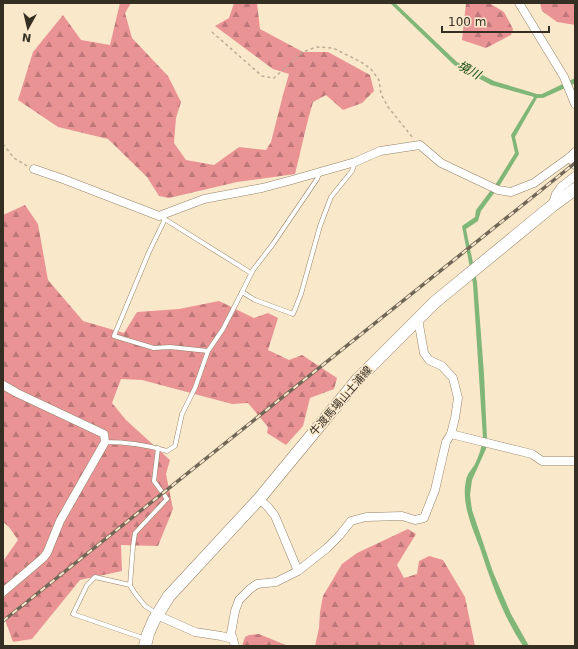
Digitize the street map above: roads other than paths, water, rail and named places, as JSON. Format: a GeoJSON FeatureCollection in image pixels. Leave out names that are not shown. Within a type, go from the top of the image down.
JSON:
{"type":"FeatureCollection","features":[{"type":"Feature","properties":{"kind":"main road","name":"牛渡馬場山土浦線"},"geometry":{"type":"LineString","coordinates":[[146,643],[148,634],[157,615],[169,596],[259,499],[358,379],[435,302],[552,206],[575,189]]}},
{"type":"Feature","properties":{"kind":"street"},"geometry":{"type":"LineString","coordinates":[[519,3],[564,77],[575,104]]}},
{"type":"Feature","properties":{"kind":"street"},"geometry":{"type":"LineString","coordinates":[[34,169],[63,178],[162,217],[204,199],[262,188],[355,162],[380,151],[420,145],[441,162],[498,190],[511,192],[534,183],[573,158]]}},
{"type":"Feature","properties":{"kind":"street"},"geometry":{"type":"LineString","coordinates":[[552,206],[556,194],[561,187],[575,176]]}},
{"type":"Feature","properties":{"kind":"street"},"geometry":{"type":"LineString","coordinates":[[234,642],[231,633],[235,611],[240,600],[250,589],[256,584],[276,582],[298,571],[327,548],[351,521],[366,517],[402,516],[415,520],[424,518],[435,490],[446,442],[451,434],[458,398],[453,378],[442,366],[429,360],[424,353],[418,319]]}},
{"type":"Feature","properties":{"kind":"street"},"geometry":{"type":"LineString","coordinates":[[3,385],[104,434],[105,442],[60,521],[47,553],[3,592]]}},
{"type":"Feature","properties":{"kind":"street"},"geometry":{"type":"LineString","coordinates":[[451,434],[532,454],[542,460],[575,461]]}},
{"type":"Feature","properties":{"kind":"street"},"geometry":{"type":"LineString","coordinates":[[259,499],[268,507],[274,516],[298,571]]}},
{"type":"Feature","properties":{"kind":"street"},"geometry":{"type":"LineString","coordinates":[[157,615],[195,632],[221,636],[234,642]]}},
{"type":"Feature","properties":{"kind":"lane"},"geometry":{"type":"LineString","coordinates":[[242,292],[255,300],[293,314],[301,294],[320,226],[331,197],[352,171],[355,162]]}},
{"type":"Feature","properties":{"kind":"lane"},"geometry":{"type":"LineString","coordinates":[[105,442],[120,442],[158,448],[167,451],[175,446],[182,414],[195,388],[208,351],[223,329],[251,273],[273,244],[317,179],[320,172]]}},
{"type":"Feature","properties":{"kind":"lane"},"geometry":{"type":"LineString","coordinates":[[208,351],[154,348],[114,336],[162,217],[251,273]]}},
{"type":"Feature","properties":{"kind":"lane"},"geometry":{"type":"LineString","coordinates":[[157,615],[145,606],[130,585],[135,533],[168,499],[154,481],[158,448]]}},
{"type":"Feature","properties":{"kind":"lane"},"geometry":{"type":"LineString","coordinates":[[130,585],[95,577],[87,585],[73,614],[146,643]]}},
{"type":"Feature","properties":{"kind":"water","name":"境川"},"geometry":{"type":"Polygon","coordinates":[[[390,3],[395,3],[457,62],[494,81],[537,94],[542,94],[575,78],[574,84],[543,98],[537,98],[515,137],[519,154],[500,185],[481,211],[478,221],[466,229],[477,282],[487,439],[486,449],[472,480],[470,495],[472,510],[493,572],[511,614],[529,646],[523,646],[509,623],[498,598],[466,506],[465,489],[467,476],[478,457],[483,438],[473,284],[462,226],[475,217],[476,210],[497,182],[515,153],[511,135],[534,97],[491,85],[454,65],[390,3]]]}},
{"type":"Feature","properties":{"kind":"railway"},"geometry":{"type":"LineString","coordinates":[[3,621],[575,163]]}}]}
